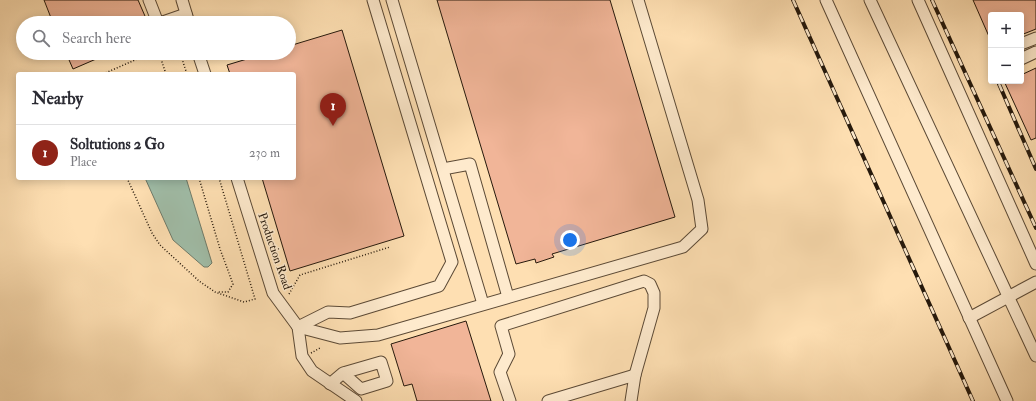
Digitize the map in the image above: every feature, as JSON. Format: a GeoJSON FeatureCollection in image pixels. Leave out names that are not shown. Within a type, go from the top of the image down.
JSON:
{"type":"FeatureCollection","features":[{"type":"Feature","properties":{"kind":"street"},"geometry":{"type":"LineString","coordinates":[[149,0],[156,16]]}},
{"type":"Feature","properties":{"kind":"street"},"geometry":{"type":"LineString","coordinates":[[182,0],[187,16]]}},
{"type":"Feature","properties":{"kind":"street"},"geometry":{"type":"LineString","coordinates":[[298,327],[328,312],[350,313],[439,286],[452,262],[373,0]]}},
{"type":"Feature","properties":{"kind":"street"},"geometry":{"type":"LineString","coordinates":[[392,0],[483,304]]}},
{"type":"Feature","properties":{"kind":"street"},"geometry":{"type":"LineString","coordinates":[[298,327],[340,338],[378,335],[683,247],[702,229],[698,200],[638,0]]}},
{"type":"Feature","properties":{"kind":"street"},"geometry":{"type":"LineString","coordinates":[[826,0],[969,318],[1008,401]]}},
{"type":"Feature","properties":{"kind":"street"},"geometry":{"type":"LineString","coordinates":[[870,0],[1036,356]]}},
{"type":"Feature","properties":{"kind":"street"},"geometry":{"type":"LineString","coordinates":[[918,0],[1036,264]]}},
{"type":"Feature","properties":{"kind":"street"},"geometry":{"type":"LineString","coordinates":[[1024,43],[1036,38]]}},
{"type":"Feature","properties":{"kind":"street"},"geometry":{"type":"LineString","coordinates":[[1024,58],[1036,52]]}},
{"type":"Feature","properties":{"kind":"street"},"geometry":{"type":"LineString","coordinates":[[200,60],[204,72]]}},
{"type":"Feature","properties":{"kind":"street"},"geometry":{"type":"LineString","coordinates":[[443,169],[470,164],[508,297]]}},
{"type":"Feature","properties":{"kind":"street","name":"Production Road"},"geometry":{"type":"LineString","coordinates":[[238,180],[273,294],[298,327]]}},
{"type":"Feature","properties":{"kind":"street"},"geometry":{"type":"LineString","coordinates":[[510,401],[500,372],[509,354],[501,326],[644,281],[650,284],[654,293],[654,308],[635,375],[631,401]]}},
{"type":"Feature","properties":{"kind":"street"},"geometry":{"type":"LineString","coordinates":[[969,318],[1036,282]]}},
{"type":"Feature","properties":{"kind":"street"},"geometry":{"type":"LineString","coordinates":[[298,327],[302,356],[312,371],[356,401]]}},
{"type":"Feature","properties":{"kind":"street"},"geometry":{"type":"LineString","coordinates":[[330,384],[343,373]]}},
{"type":"Feature","properties":{"kind":"street"},"geometry":{"type":"LineString","coordinates":[[548,401],[635,375]]}},
{"type":"Feature","properties":{"kind":"path"},"geometry":{"type":"LineString","coordinates":[[107,72],[135,60]]}},
{"type":"Feature","properties":{"kind":"path"},"geometry":{"type":"LineString","coordinates":[[161,60],[165,72]]}},
{"type":"Feature","properties":{"kind":"path"},"geometry":{"type":"LineString","coordinates":[[182,60],[186,72]]}},
{"type":"Feature","properties":{"kind":"path"},"geometry":{"type":"LineString","coordinates":[[128,180],[152,233],[160,245],[199,281],[215,292],[244,302],[255,299],[220,180]]}},
{"type":"Feature","properties":{"kind":"path"},"geometry":{"type":"LineString","coordinates":[[200,180],[220,249],[233,284],[228,292],[215,292]]}},
{"type":"Feature","properties":{"kind":"path"},"geometry":{"type":"LineString","coordinates":[[290,294],[300,275],[390,247]]}},
{"type":"Feature","properties":{"kind":"path"},"geometry":{"type":"LineString","coordinates":[[310,354],[320,348]]}},
{"type":"Feature","properties":{"kind":"shaded area"},"geometry":{"type":"Polygon","coordinates":[[[146,180],[187,180],[212,263],[208,267],[204,267],[173,240],[146,180]]]}},
{"type":"Feature","properties":{"kind":"building"},"geometry":{"type":"Polygon","coordinates":[[[44,0],[138,0],[145,16],[50,16],[44,0]]]}},
{"type":"Feature","properties":{"kind":"building"},"geometry":{"type":"Polygon","coordinates":[[[437,0],[610,0],[675,217],[552,254],[554,257],[536,263],[535,259],[516,264],[437,0]]]}},
{"type":"Feature","properties":{"kind":"building"},"geometry":{"type":"Polygon","coordinates":[[[973,0],[1036,0],[1036,29],[1024,34],[1024,12],[988,12],[988,34],[973,0]]]}},
{"type":"Feature","properties":{"kind":"building"},"geometry":{"type":"Polygon","coordinates":[[[342,30],[404,236],[290,271],[263,180],[296,180],[296,72],[229,72],[227,65],[244,60],[296,60],[296,44],[342,30]]]}},
{"type":"Feature","properties":{"kind":"building"},"geometry":{"type":"Polygon","coordinates":[[[69,60],[94,60],[73,69],[69,60]]]}},
{"type":"Feature","properties":{"kind":"building"},"geometry":{"type":"Polygon","coordinates":[[[1036,68],[1036,138],[1031,140],[1005,84],[1024,84],[1024,74],[1036,68]]]}},
{"type":"Feature","properties":{"kind":"building"},"geometry":{"type":"Polygon","coordinates":[[[466,321],[491,401],[417,401],[412,384],[404,386],[391,344],[466,321]]]}},
{"type":"Feature","properties":{"kind":"railway"},"geometry":{"type":"LineString","coordinates":[[793,0],[973,401]]}},
{"type":"Feature","properties":{"kind":"railway"},"geometry":{"type":"LineString","coordinates":[[932,0],[1036,228]]}},
{"type":"Feature","properties":{"kind":"railway"},"geometry":{"type":"LineString","coordinates":[[999,84],[1036,169]]}},
{"type":"Feature","properties":{"kind":"place","name":"Soltutions 2 Go"},"geometry":{"type":"Point","coordinates":[333,126]}}]}
